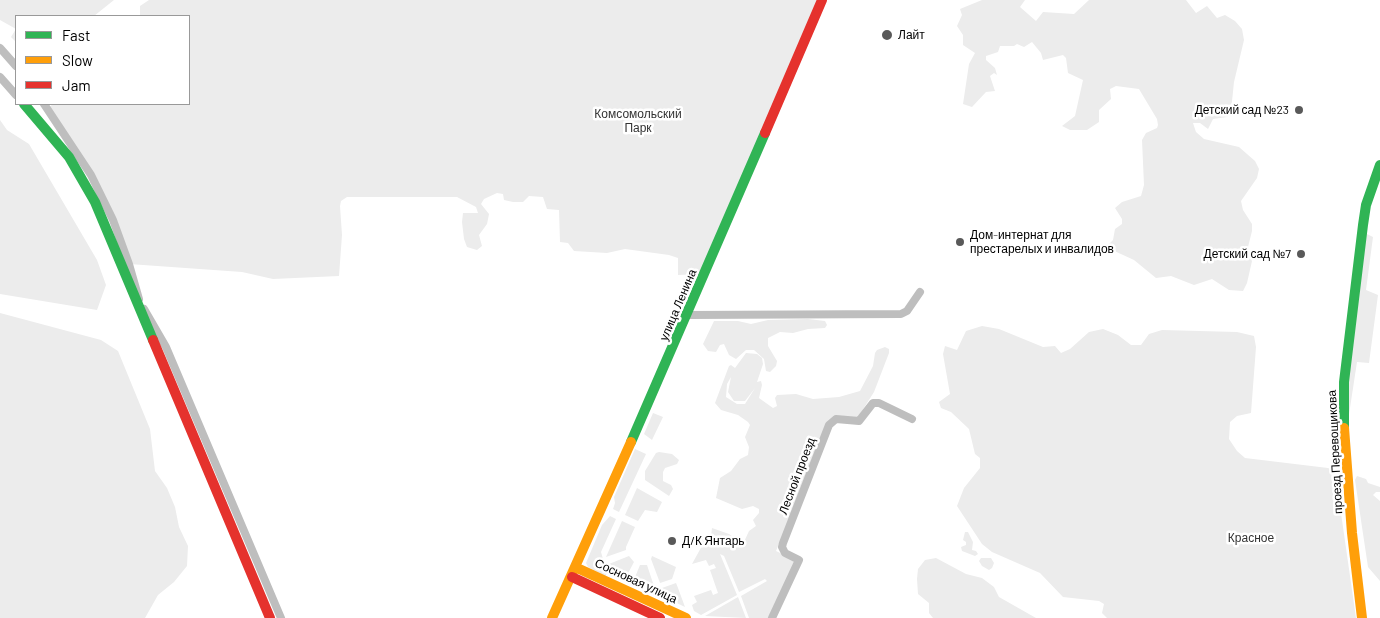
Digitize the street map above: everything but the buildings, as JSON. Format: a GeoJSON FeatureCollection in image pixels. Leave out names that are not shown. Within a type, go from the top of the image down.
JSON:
{"type":"FeatureCollection","features":[{"type":"Feature","properties":{"kind":"street","name":"улица Ленина"},"geometry":{"type":"LineString","coordinates":[[552,618],[688,315],[822,0]]}},
{"type":"Feature","properties":{"kind":"street"},"geometry":{"type":"LineString","coordinates":[[0,48],[15,65]]}},
{"type":"Feature","properties":{"kind":"street"},"geometry":{"type":"LineString","coordinates":[[0,77],[15,94]]}},
{"type":"Feature","properties":{"kind":"street"},"geometry":{"type":"LineString","coordinates":[[25,105],[69,157],[95,202],[270,618]]}},
{"type":"Feature","properties":{"kind":"street"},"geometry":{"type":"LineString","coordinates":[[45,105],[91,175],[113,220],[130,264],[140,304],[166,347],[281,618]]}},
{"type":"Feature","properties":{"kind":"street","name":"проезд Перевощикова"},"geometry":{"type":"LineString","coordinates":[[1362,618],[1345,450],[1344,382],[1366,205],[1380,165]]}},
{"type":"Feature","properties":{"kind":"street"},"geometry":{"type":"LineString","coordinates":[[688,315],[902,314],[920,292]]}},
{"type":"Feature","properties":{"kind":"street","name":"Лесной проезд"},"geometry":{"type":"LineString","coordinates":[[772,618],[799,560],[784,553],[783,543],[829,425],[836,419],[859,421],[873,403],[879,403],[912,419]]}},
{"type":"Feature","properties":{"kind":"street","name":"Сосновая улица"},"geometry":{"type":"LineString","coordinates":[[574,572],[660,618]]}},
{"type":"Feature","properties":{"kind":"street","name":"Сосновая улица"},"geometry":{"type":"LineString","coordinates":[[574,572],[686,618]]}},
{"type":"Feature","properties":{"kind":"green space"},"geometry":{"type":"Polygon","coordinates":[[[0,0],[114,0],[95,15],[15,15],[15,28],[0,20],[0,0]]]}},
{"type":"Feature","properties":{"kind":"green space","name":"Комсомольский Парк"},"geometry":{"type":"Polygon","coordinates":[[[149,0],[822,0],[705,274],[678,275],[678,258],[669,255],[625,249],[607,253],[574,251],[568,243],[560,242],[559,210],[547,209],[543,197],[529,196],[523,202],[513,202],[504,200],[503,194],[497,193],[484,199],[481,204],[489,214],[487,224],[479,235],[482,246],[477,250],[467,247],[462,222],[463,213],[478,213],[476,207],[457,197],[347,197],[341,201],[340,206],[342,235],[339,276],[273,279],[242,272],[129,264],[91,175],[47,109],[52,105],[190,105],[190,15],[140,15],[140,6],[149,0]]]}},
{"type":"Feature","properties":{"kind":"green space"},"geometry":{"type":"Polygon","coordinates":[[[982,0],[1025,0],[1020,7],[1036,21],[1043,12],[1074,14],[1089,0],[1186,0],[1196,13],[1207,6],[1217,18],[1225,15],[1235,21],[1242,29],[1244,40],[1234,82],[1231,111],[1227,117],[1213,119],[1208,129],[1200,123],[1193,123],[1196,132],[1204,139],[1239,147],[1255,161],[1259,169],[1257,178],[1241,201],[1243,210],[1252,224],[1248,247],[1252,261],[1247,283],[1243,291],[1229,290],[1212,279],[1194,285],[1171,276],[1156,278],[1134,260],[1110,249],[1108,245],[1113,240],[1115,229],[1122,224],[1122,219],[1115,208],[1122,202],[1141,196],[1144,185],[1142,140],[1146,133],[1157,128],[1158,125],[1157,119],[1139,89],[1116,86],[1110,89],[1111,99],[1099,110],[1099,122],[1087,130],[1070,130],[1062,126],[1075,116],[1083,80],[1068,73],[1066,58],[1063,55],[1043,60],[1041,53],[1032,42],[1024,47],[1017,44],[1014,46],[1000,46],[998,52],[986,56],[986,60],[995,68],[997,75],[994,73],[990,76],[995,91],[986,92],[972,107],[963,104],[969,64],[975,53],[963,45],[963,35],[957,26],[962,15],[960,9],[982,0]]]}},
{"type":"Feature","properties":{"kind":"green space"},"geometry":{"type":"Polygon","coordinates":[[[15,31],[15,41],[11,37],[15,31]]]}},
{"type":"Feature","properties":{"kind":"green space"},"geometry":{"type":"Polygon","coordinates":[[[0,120],[7,130],[29,144],[97,260],[106,285],[97,310],[0,294],[0,120]]]}},
{"type":"Feature","properties":{"kind":"green space"},"geometry":{"type":"Polygon","coordinates":[[[1365,233],[1373,237],[1366,290],[1378,295],[1369,363],[1357,362],[1348,421],[1348,380],[1365,233]]]}},
{"type":"Feature","properties":{"kind":"green space"},"geometry":{"type":"Polygon","coordinates":[[[0,313],[101,340],[118,351],[150,429],[155,471],[167,488],[175,507],[179,527],[188,546],[187,566],[174,582],[158,595],[145,618],[0,618],[0,313]]]}},
{"type":"Feature","properties":{"kind":"green space"},"geometry":{"type":"Polygon","coordinates":[[[808,319],[825,321],[827,325],[825,328],[808,329],[793,333],[780,332],[768,338],[768,346],[777,361],[776,366],[770,372],[766,371],[764,359],[754,350],[746,350],[736,359],[729,355],[724,344],[720,345],[716,352],[708,351],[703,344],[714,321],[738,321],[751,324],[768,320],[808,319]]]}},
{"type":"Feature","properties":{"kind":"green space","name":"Красное"},"geometry":{"type":"Polygon","coordinates":[[[982,326],[999,329],[1043,347],[1055,346],[1061,353],[1070,349],[1089,332],[1103,329],[1118,335],[1131,345],[1141,345],[1149,334],[1162,330],[1237,332],[1254,336],[1256,347],[1251,413],[1237,416],[1230,422],[1229,439],[1237,451],[1245,458],[1328,468],[1335,471],[1356,618],[1107,618],[1102,613],[1104,604],[1099,601],[1063,597],[1040,573],[992,552],[982,544],[957,506],[964,488],[980,468],[980,458],[975,454],[969,429],[951,412],[941,408],[939,402],[950,394],[943,354],[945,346],[957,350],[966,331],[982,326]]]}},
{"type":"Feature","properties":{"kind":"green space"},"geometry":{"type":"Polygon","coordinates":[[[885,347],[889,349],[889,353],[874,392],[857,418],[828,422],[776,551],[797,561],[793,564],[770,618],[749,618],[741,596],[767,581],[765,579],[739,592],[724,556],[720,554],[737,595],[701,615],[694,611],[692,605],[697,602],[694,596],[711,590],[713,595],[718,593],[710,570],[716,568],[714,564],[709,566],[706,560],[692,564],[703,544],[702,538],[711,536],[712,528],[729,534],[743,544],[749,531],[756,526],[753,520],[759,513],[759,509],[753,506],[742,509],[716,498],[720,478],[731,471],[740,459],[748,455],[749,447],[745,437],[750,425],[748,422],[738,415],[721,410],[715,403],[729,366],[731,365],[735,368],[746,353],[757,354],[762,358],[763,364],[757,382],[761,381],[762,385],[759,398],[773,408],[777,406],[775,398],[777,395],[796,394],[813,399],[839,397],[860,391],[873,366],[877,350],[885,347]],[[731,377],[727,384],[726,397],[737,404],[745,404],[755,388],[745,401],[734,401],[728,392],[731,377]]]}},
{"type":"Feature","properties":{"kind":"green space"},"geometry":{"type":"Polygon","coordinates":[[[653,413],[663,417],[652,440],[644,434],[653,413]]]}},
{"type":"Feature","properties":{"kind":"green space"},"geometry":{"type":"Polygon","coordinates":[[[635,449],[646,454],[619,512],[613,509],[614,497],[635,449]]]}},
{"type":"Feature","properties":{"kind":"green space"},"geometry":{"type":"Polygon","coordinates":[[[656,453],[672,454],[679,460],[677,464],[665,468],[663,472],[663,481],[671,485],[673,489],[669,496],[645,480],[645,471],[656,453]]]}},
{"type":"Feature","properties":{"kind":"green space"},"geometry":{"type":"Polygon","coordinates":[[[1357,476],[1366,479],[1368,483],[1380,487],[1380,492],[1376,492],[1373,495],[1380,501],[1380,581],[1368,567],[1355,480],[1357,476]]]}},
{"type":"Feature","properties":{"kind":"green space"},"geometry":{"type":"Polygon","coordinates":[[[637,488],[662,502],[657,512],[645,510],[638,521],[625,515],[637,488]]]}},
{"type":"Feature","properties":{"kind":"green space"},"geometry":{"type":"Polygon","coordinates":[[[610,516],[616,519],[601,552],[607,573],[605,577],[588,567],[586,563],[602,525],[610,516]]]}},
{"type":"Feature","properties":{"kind":"green space"},"geometry":{"type":"Polygon","coordinates":[[[622,521],[635,527],[626,550],[606,557],[622,521]]]}},
{"type":"Feature","properties":{"kind":"green space"},"geometry":{"type":"Polygon","coordinates":[[[965,532],[968,532],[973,542],[972,550],[978,554],[975,556],[962,551],[961,547],[966,545],[966,542],[963,540],[965,532]]]}},
{"type":"Feature","properties":{"kind":"green space"},"geometry":{"type":"Polygon","coordinates":[[[629,556],[634,562],[625,579],[613,573],[609,564],[629,556]]]}},
{"type":"Feature","properties":{"kind":"green space"},"geometry":{"type":"Polygon","coordinates":[[[652,556],[676,567],[672,579],[660,583],[651,559],[652,556]]]}},
{"type":"Feature","properties":{"kind":"green space"},"geometry":{"type":"Polygon","coordinates":[[[936,558],[966,574],[982,578],[994,587],[999,597],[1036,618],[933,618],[929,613],[929,603],[918,594],[917,579],[918,569],[925,560],[936,558]]]}},
{"type":"Feature","properties":{"kind":"green space"},"geometry":{"type":"Polygon","coordinates":[[[981,558],[991,558],[994,563],[992,568],[989,570],[982,566],[979,561],[981,558]]]}},
{"type":"Feature","properties":{"kind":"green space"},"geometry":{"type":"Polygon","coordinates":[[[640,565],[647,565],[654,586],[647,589],[633,582],[640,565]]]}},
{"type":"Feature","properties":{"kind":"green space"},"geometry":{"type":"Polygon","coordinates":[[[676,583],[685,607],[660,595],[662,588],[676,583]]]}},
{"type":"Feature","properties":{"kind":"green space"},"geometry":{"type":"Polygon","coordinates":[[[738,597],[746,618],[705,616],[738,597]]]}},
{"type":"Feature","properties":{"kind":"traffic: fast"},"geometry":{"type":"LineString","coordinates":[[25,105],[69,157],[95,202],[153,340]]}},
{"type":"Feature","properties":{"kind":"traffic: fast"},"geometry":{"type":"LineString","coordinates":[[631,442],[765,133]]}},
{"type":"Feature","properties":{"kind":"traffic: fast"},"geometry":{"type":"LineString","coordinates":[[1344,428],[1344,382],[1363,225],[1366,205],[1380,165]]}},
{"type":"Feature","properties":{"kind":"traffic: slow"},"geometry":{"type":"LineString","coordinates":[[1344,428],[1352,533],[1362,618]]}},
{"type":"Feature","properties":{"kind":"traffic: slow"},"geometry":{"type":"LineString","coordinates":[[552,618],[631,442]]}},
{"type":"Feature","properties":{"kind":"traffic: slow"},"geometry":{"type":"LineString","coordinates":[[575,567],[686,618]]}},
{"type":"Feature","properties":{"kind":"traffic: jam"},"geometry":{"type":"LineString","coordinates":[[765,133],[822,0]]}},
{"type":"Feature","properties":{"kind":"traffic: jam"},"geometry":{"type":"LineString","coordinates":[[153,340],[270,618]]}},
{"type":"Feature","properties":{"kind":"traffic: jam"},"geometry":{"type":"LineString","coordinates":[[572,577],[660,618]]}},
{"type":"Feature","properties":{"kind":"place","name":"Лайт"},"geometry":{"type":"Point","coordinates":[887,35]}},
{"type":"Feature","properties":{"kind":"place","name":"Детский сад №23"},"geometry":{"type":"Point","coordinates":[1299,110]}},
{"type":"Feature","properties":{"kind":"place","name":"Дом-интернат для престарелых и инвалидов"},"geometry":{"type":"Point","coordinates":[960,242]}},
{"type":"Feature","properties":{"kind":"place","name":"Детский сад №7"},"geometry":{"type":"Point","coordinates":[1301,254]}},
{"type":"Feature","properties":{"kind":"place","name":"Д/К Янтарь"},"geometry":{"type":"Point","coordinates":[672,541]}}]}
